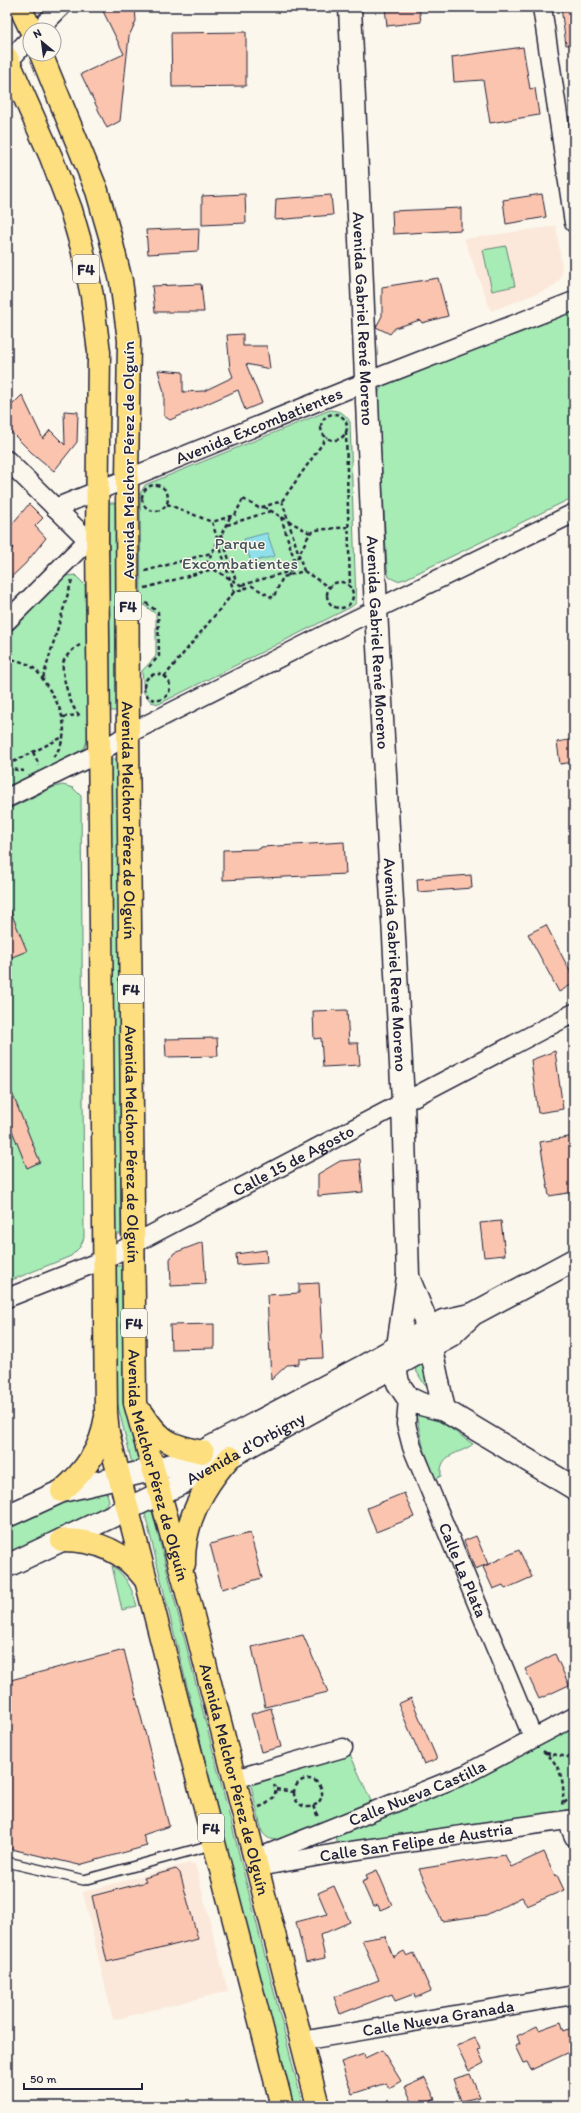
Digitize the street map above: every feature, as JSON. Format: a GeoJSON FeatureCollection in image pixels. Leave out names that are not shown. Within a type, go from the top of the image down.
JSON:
{"type":"FeatureCollection","features":[{"type":"Feature","properties":{"kind":"highway"},"geometry":{"type":"LineString","coordinates":[[20,7],[27,22]]}},
{"type":"Feature","properties":{"kind":"highway","name":"Avenida Melchor Pérez de Olguín"},"geometry":{"type":"LineString","coordinates":[[7,61],[51,157],[71,210],[82,248],[92,296],[99,352],[98,490],[92,539],[99,753],[103,1260],[106,1413],[108,1432],[147,1582],[205,1846],[282,2106]]}},
{"type":"Feature","properties":{"kind":"highway","name":"Avenida Melchor Pérez de Olguín"},"geometry":{"type":"LineString","coordinates":[[44,62],[97,191],[110,236],[120,281],[129,340],[127,478],[128,734],[136,1403],[184,1581],[318,2106]]}},
{"type":"Feature","properties":{"kind":"highway"},"geometry":{"type":"LineString","coordinates":[[136,1403],[150,1426],[166,1442],[185,1449],[203,1452]]}},
{"type":"Feature","properties":{"kind":"highway"},"geometry":{"type":"LineString","coordinates":[[62,1491],[75,1479],[91,1460],[101,1438],[106,1413]]}},
{"type":"Feature","properties":{"kind":"highway"},"geometry":{"type":"LineString","coordinates":[[184,1581],[184,1555],[188,1529],[197,1502],[217,1471],[230,1457]]}},
{"type":"Feature","properties":{"kind":"highway"},"geometry":{"type":"LineString","coordinates":[[62,1540],[82,1540],[107,1547],[129,1561],[147,1582]]}},
{"type":"Feature","properties":{"kind":"street"},"geometry":{"type":"LineString","coordinates":[[46,22],[61,7]]}},
{"type":"Feature","properties":{"kind":"street","name":"Avenida Gabriel René Moreno"},"geometry":{"type":"LineString","coordinates":[[350,7],[376,610],[403,1101],[408,1277],[395,1357]]}},
{"type":"Feature","properties":{"kind":"street"},"geometry":{"type":"LineString","coordinates":[[542,7],[574,223]]}},
{"type":"Feature","properties":{"kind":"street"},"geometry":{"type":"LineString","coordinates":[[7,61],[22,46]]}},
{"type":"Feature","properties":{"kind":"street","name":"Avenida Excombatientes"},"geometry":{"type":"LineString","coordinates":[[55,508],[366,382],[574,301]]}},
{"type":"Feature","properties":{"kind":"street"},"geometry":{"type":"LineString","coordinates":[[7,460],[55,508],[92,539],[7,621]]}},
{"type":"Feature","properties":{"kind":"street"},"geometry":{"type":"LineString","coordinates":[[7,798],[99,753],[128,734],[574,513]]}},
{"type":"Feature","properties":{"kind":"street","name":"Calle 15 de Agosto"},"geometry":{"type":"LineString","coordinates":[[7,1298],[103,1260],[403,1101],[574,1013]]}},
{"type":"Feature","properties":{"kind":"street","name":"Avenida d'Orbigny"},"geometry":{"type":"LineString","coordinates":[[7,1516],[62,1491],[174,1465],[203,1452],[395,1357],[430,1338],[451,1335],[473,1314],[574,1260]]}},
{"type":"Feature","properties":{"kind":"street","name":"Avenida Gabriel René Moreno"},"geometry":{"type":"LineString","coordinates":[[408,1277],[424,1316],[430,1338],[438,1390],[444,1410]]}},
{"type":"Feature","properties":{"kind":"street"},"geometry":{"type":"LineString","coordinates":[[395,1357],[398,1383],[408,1398],[421,1404],[444,1410],[574,1488]]}},
{"type":"Feature","properties":{"kind":"street","name":"Avenida d'Orbigny"},"geometry":{"type":"LineString","coordinates":[[7,1566],[160,1494],[230,1457],[395,1357]]}},
{"type":"Feature","properties":{"kind":"street","name":"Calle La Plata"},"geometry":{"type":"LineString","coordinates":[[408,1398],[406,1424],[412,1447],[537,1744]]}},
{"type":"Feature","properties":{"kind":"street","name":"Calle Nueva Castilla"},"geometry":{"type":"LineString","coordinates":[[256,1863],[330,1830],[537,1744],[574,1717]]}},
{"type":"Feature","properties":{"kind":"street"},"geometry":{"type":"LineString","coordinates":[[235,1779],[343,1748]]}},
{"type":"Feature","properties":{"kind":"street"},"geometry":{"type":"LineString","coordinates":[[567,1813],[574,1837]]}},
{"type":"Feature","properties":{"kind":"street","name":"Calle San Felipe de Austria"},"geometry":{"type":"LineString","coordinates":[[256,1863],[338,1852],[567,1813]]}},
{"type":"Feature","properties":{"kind":"street"},"geometry":{"type":"LineString","coordinates":[[330,1830],[328,1837],[330,1845],[338,1852]]}},
{"type":"Feature","properties":{"kind":"street","name":"Calle Nueva Granada"},"geometry":{"type":"LineString","coordinates":[[301,2041],[574,1995]]}},
{"type":"Feature","properties":{"kind":"lane"},"geometry":{"type":"LineString","coordinates":[[7,1862],[84,1880],[205,1846]]}},
{"type":"Feature","properties":{"kind":"path"},"geometry":{"type":"LineString","coordinates":[[346,432],[340,438],[331,439],[322,431],[321,423],[330,414],[337,414],[344,419],[346,432],[350,588],[353,597],[350,604],[342,608],[330,603],[328,596],[330,588],[340,582],[350,588]]}},
{"type":"Feature","properties":{"kind":"path"},"geometry":{"type":"LineString","coordinates":[[167,504],[212,522],[235,515],[243,499],[259,508],[282,502],[328,437]]}},
{"type":"Feature","properties":{"kind":"path"},"geometry":{"type":"LineString","coordinates":[[145,514],[146,507],[142,499],[144,491],[154,486],[165,491],[168,500],[167,504],[161,510],[157,511],[146,507]]}},
{"type":"Feature","properties":{"kind":"path"},"geometry":{"type":"LineString","coordinates":[[282,502],[304,571],[330,588]]}},
{"type":"Feature","properties":{"kind":"path"},"geometry":{"type":"LineString","coordinates":[[264,507],[310,533]]}},
{"type":"Feature","properties":{"kind":"path"},"geometry":{"type":"LineString","coordinates":[[226,525],[271,511]]}},
{"type":"Feature","properties":{"kind":"path"},"geometry":{"type":"LineString","coordinates":[[230,516],[206,565],[247,588]]}},
{"type":"Feature","properties":{"kind":"path"},"geometry":{"type":"LineString","coordinates":[[281,517],[295,562]]}},
{"type":"Feature","properties":{"kind":"path"},"geometry":{"type":"LineString","coordinates":[[212,522],[234,592]]}},
{"type":"Feature","properties":{"kind":"path"},"geometry":{"type":"LineString","coordinates":[[288,576],[310,533],[316,530],[348,526]]}},
{"type":"Feature","properties":{"kind":"path"},"geometry":{"type":"LineString","coordinates":[[221,535],[236,582]]}},
{"type":"Feature","properties":{"kind":"path"},"geometry":{"type":"LineString","coordinates":[[145,571],[211,553]]}},
{"type":"Feature","properties":{"kind":"path"},"geometry":{"type":"LineString","coordinates":[[145,564],[145,577]]}},
{"type":"Feature","properties":{"kind":"path"},"geometry":{"type":"LineString","coordinates":[[145,588],[213,569]]}},
{"type":"Feature","properties":{"kind":"path"},"geometry":{"type":"LineString","coordinates":[[242,585],[291,571]]}},
{"type":"Feature","properties":{"kind":"path"},"geometry":{"type":"LineString","coordinates":[[164,677],[234,592],[252,586],[273,598],[283,577],[304,571]]}},
{"type":"Feature","properties":{"kind":"path"},"geometry":{"type":"LineString","coordinates":[[43,679],[73,579],[72,575]]}},
{"type":"Feature","properties":{"kind":"path"},"geometry":{"type":"LineString","coordinates":[[145,582],[145,595]]}},
{"type":"Feature","properties":{"kind":"path"},"geometry":{"type":"LineString","coordinates":[[144,672],[159,656],[158,612],[145,602]]}},
{"type":"Feature","properties":{"kind":"path"},"geometry":{"type":"LineString","coordinates":[[78,715],[67,691],[63,675],[63,664],[67,656],[74,648],[82,644]]}},
{"type":"Feature","properties":{"kind":"path"},"geometry":{"type":"LineString","coordinates":[[7,663],[11,659],[32,667],[43,679],[63,717],[64,737],[60,748],[51,758]]}},
{"type":"Feature","properties":{"kind":"path"},"geometry":{"type":"LineString","coordinates":[[144,684],[152,675],[164,677]]}},
{"type":"Feature","properties":{"kind":"path"},"geometry":{"type":"LineString","coordinates":[[144,678],[145,692],[150,698],[163,699],[169,688],[164,677]]}},
{"type":"Feature","properties":{"kind":"path"},"geometry":{"type":"LineString","coordinates":[[63,717],[78,715],[84,717]]}},
{"type":"Feature","properties":{"kind":"path"},"geometry":{"type":"LineString","coordinates":[[7,766],[64,737]]}},
{"type":"Feature","properties":{"kind":"path"},"geometry":{"type":"LineString","coordinates":[[33,752],[40,768]]}},
{"type":"Feature","properties":{"kind":"path"},"geometry":{"type":"LineString","coordinates":[[34,769],[40,768],[46,763]]}},
{"type":"Feature","properties":{"kind":"path"},"geometry":{"type":"LineString","coordinates":[[7,766],[22,771],[28,770]]}},
{"type":"Feature","properties":{"kind":"path"},"geometry":{"type":"LineString","coordinates":[[7,1658],[12,1680]]}},
{"type":"Feature","properties":{"kind":"path"},"geometry":{"type":"LineString","coordinates":[[537,1744],[546,1753],[558,1770],[564,1786],[567,1813]]}},
{"type":"Feature","properties":{"kind":"path"},"geometry":{"type":"LineString","coordinates":[[546,1753],[574,1758]]}},
{"type":"Feature","properties":{"kind":"path"},"geometry":{"type":"LineString","coordinates":[[243,1812],[265,1805],[275,1795],[276,1789],[274,1784],[261,1772]]}},
{"type":"Feature","properties":{"kind":"path"},"geometry":{"type":"LineString","coordinates":[[310,1779],[318,1783],[322,1791],[320,1800],[313,1806],[309,1807],[304,1806],[297,1801],[294,1792],[301,1781],[310,1779]]}},
{"type":"Feature","properties":{"kind":"path"},"geometry":{"type":"LineString","coordinates":[[276,1789],[294,1792]]}},
{"type":"Feature","properties":{"kind":"path"},"geometry":{"type":"LineString","coordinates":[[567,1813],[574,1795]]}},
{"type":"Feature","properties":{"kind":"shaded area"},"geometry":{"type":"Polygon","coordinates":[[[556,226],[562,266],[562,273],[559,281],[551,288],[491,311],[464,239],[556,226]]]}},
{"type":"Feature","properties":{"kind":"shaded area"},"geometry":{"type":"Polygon","coordinates":[[[189,1863],[195,1864],[228,1991],[113,2020],[83,1892],[189,1863]]]}},
{"type":"Feature","properties":{"kind":"green space"},"geometry":{"type":"Polygon","coordinates":[[[506,246],[515,286],[492,291],[483,250],[506,246]]]}},
{"type":"Feature","properties":{"kind":"green space"},"geometry":{"type":"Polygon","coordinates":[[[574,310],[574,497],[405,579],[397,581],[389,577],[387,568],[378,398],[379,391],[383,385],[574,310]]]}},
{"type":"Feature","properties":{"kind":"green space","name":"Parque Excombatientes"},"geometry":{"type":"Polygon","coordinates":[[[330,410],[342,413],[350,422],[356,603],[351,607],[159,704],[151,702],[144,693],[142,671],[156,656],[156,614],[141,603],[140,494],[145,485],[330,410]]]}},
{"type":"Feature","properties":{"kind":"green space"},"geometry":{"type":"Polygon","coordinates":[[[109,503],[115,503],[117,711],[110,711],[109,503]]]}},
{"type":"Feature","properties":{"kind":"green space"},"geometry":{"type":"Polygon","coordinates":[[[75,575],[85,585],[88,739],[84,749],[7,787],[7,636],[58,583],[66,576],[75,575]]]}},
{"type":"Feature","properties":{"kind":"green space"},"geometry":{"type":"Polygon","coordinates":[[[111,759],[118,759],[121,1234],[114,1234],[111,759]]]}},
{"type":"Feature","properties":{"kind":"green space"},"geometry":{"type":"Polygon","coordinates":[[[63,785],[73,788],[81,796],[84,1238],[80,1247],[71,1256],[7,1282],[7,810],[54,787],[63,785]]]}},
{"type":"Feature","properties":{"kind":"green space"},"geometry":{"type":"Polygon","coordinates":[[[115,1266],[122,1266],[123,1402],[139,1463],[132,1464],[117,1402],[115,1266]]]}},
{"type":"Feature","properties":{"kind":"green space"},"geometry":{"type":"Polygon","coordinates":[[[423,1362],[433,1394],[424,1384],[414,1367],[423,1362]]]}},
{"type":"Feature","properties":{"kind":"green space"},"geometry":{"type":"Polygon","coordinates":[[[418,1411],[425,1411],[473,1444],[447,1458],[443,1462],[441,1468],[441,1476],[435,1479],[423,1446],[416,1415],[418,1411]]]}},
{"type":"Feature","properties":{"kind":"green space"},"geometry":{"type":"Polygon","coordinates":[[[98,1492],[107,1493],[109,1501],[92,1515],[46,1539],[7,1556],[7,1528],[54,1506],[98,1492]]]}},
{"type":"Feature","properties":{"kind":"green space"},"geometry":{"type":"Polygon","coordinates":[[[151,1507],[303,2106],[293,2106],[228,1854],[144,1510],[151,1507]]]}},
{"type":"Feature","properties":{"kind":"green space"},"geometry":{"type":"Polygon","coordinates":[[[112,1566],[122,1574],[128,1583],[137,1606],[122,1610],[112,1566]]]}},
{"type":"Feature","properties":{"kind":"green space"},"geometry":{"type":"Polygon","coordinates":[[[574,1728],[574,1810],[465,1825],[342,1845],[338,1843],[336,1837],[340,1834],[510,1762],[574,1728]]]}},
{"type":"Feature","properties":{"kind":"green space"},"geometry":{"type":"Polygon","coordinates":[[[350,1754],[371,1801],[283,1839],[271,1839],[264,1835],[250,1781],[350,1754]]]}},
{"type":"Feature","properties":{"kind":"water"},"geometry":{"type":"Polygon","coordinates":[[[267,533],[275,556],[251,562],[244,539],[267,533]]]}},
{"type":"Feature","properties":{"kind":"building"},"geometry":{"type":"Polygon","coordinates":[[[101,7],[135,7],[136,21],[129,36],[120,121],[107,128],[81,74],[124,54],[101,7]]]}},
{"type":"Feature","properties":{"kind":"building"},"geometry":{"type":"Polygon","coordinates":[[[385,7],[419,7],[421,22],[387,26],[385,7]]]}},
{"type":"Feature","properties":{"kind":"building"},"geometry":{"type":"Polygon","coordinates":[[[561,7],[574,7],[574,44],[566,45],[561,7]]]}},
{"type":"Feature","properties":{"kind":"building"},"geometry":{"type":"Polygon","coordinates":[[[246,32],[246,86],[172,87],[171,33],[246,32]]]}},
{"type":"Feature","properties":{"kind":"building"},"geometry":{"type":"Polygon","coordinates":[[[523,47],[530,89],[535,88],[539,115],[490,123],[483,80],[454,82],[452,57],[523,47]]]}},
{"type":"Feature","properties":{"kind":"building"},"geometry":{"type":"Polygon","coordinates":[[[245,194],[246,223],[202,225],[202,196],[245,194]]]}},
{"type":"Feature","properties":{"kind":"building"},"geometry":{"type":"Polygon","coordinates":[[[542,194],[546,217],[506,224],[503,200],[542,194]]]}},
{"type":"Feature","properties":{"kind":"building"},"geometry":{"type":"Polygon","coordinates":[[[331,195],[333,215],[275,220],[276,199],[331,195]]]}},
{"type":"Feature","properties":{"kind":"building"},"geometry":{"type":"Polygon","coordinates":[[[461,208],[461,230],[393,234],[392,211],[461,208]]]}},
{"type":"Feature","properties":{"kind":"building"},"geometry":{"type":"Polygon","coordinates":[[[199,228],[198,251],[148,254],[146,230],[199,228]]]}},
{"type":"Feature","properties":{"kind":"building"},"geometry":{"type":"Polygon","coordinates":[[[438,278],[448,316],[422,323],[420,320],[395,328],[390,334],[376,327],[382,316],[382,287],[438,278]]]}},
{"type":"Feature","properties":{"kind":"building"},"geometry":{"type":"Polygon","coordinates":[[[201,284],[204,312],[155,312],[152,286],[201,284]]]}},
{"type":"Feature","properties":{"kind":"building"},"geometry":{"type":"Polygon","coordinates":[[[243,334],[243,346],[267,346],[270,369],[246,364],[262,403],[245,410],[238,390],[170,420],[164,416],[164,393],[158,370],[183,372],[183,392],[204,391],[233,377],[230,369],[227,335],[243,334]]]}},
{"type":"Feature","properties":{"kind":"building"},"geometry":{"type":"Polygon","coordinates":[[[22,395],[43,439],[50,430],[65,445],[64,411],[78,412],[77,442],[54,471],[31,452],[7,428],[7,410],[22,395]]]}},
{"type":"Feature","properties":{"kind":"building"},"geometry":{"type":"Polygon","coordinates":[[[29,504],[43,518],[35,526],[46,538],[25,564],[7,581],[7,555],[13,548],[7,541],[7,530],[29,504]]]}},
{"type":"Feature","properties":{"kind":"building"},"geometry":{"type":"Polygon","coordinates":[[[574,739],[574,762],[560,764],[557,742],[574,739]]]}},
{"type":"Feature","properties":{"kind":"building"},"geometry":{"type":"Polygon","coordinates":[[[344,842],[346,874],[223,880],[223,850],[260,849],[261,847],[344,842]]]}},
{"type":"Feature","properties":{"kind":"building"},"geometry":{"type":"Polygon","coordinates":[[[471,875],[472,888],[418,892],[417,879],[471,875]]]}},
{"type":"Feature","properties":{"kind":"building"},"geometry":{"type":"Polygon","coordinates":[[[7,903],[27,951],[7,959],[7,903]]]}},
{"type":"Feature","properties":{"kind":"building"},"geometry":{"type":"Polygon","coordinates":[[[546,925],[574,979],[574,983],[559,992],[528,934],[546,925]]]}},
{"type":"Feature","properties":{"kind":"building"},"geometry":{"type":"Polygon","coordinates":[[[347,1010],[349,1043],[358,1043],[360,1065],[323,1067],[321,1038],[314,1039],[313,1011],[347,1010]]]}},
{"type":"Feature","properties":{"kind":"building"},"geometry":{"type":"Polygon","coordinates":[[[217,1038],[218,1056],[166,1057],[165,1039],[217,1038]]]}},
{"type":"Feature","properties":{"kind":"building"},"geometry":{"type":"Polygon","coordinates":[[[555,1051],[563,1109],[538,1113],[531,1060],[555,1051]]]}},
{"type":"Feature","properties":{"kind":"building"},"geometry":{"type":"Polygon","coordinates":[[[8,1083],[40,1162],[27,1168],[7,1118],[8,1083]]]}},
{"type":"Feature","properties":{"kind":"building"},"geometry":{"type":"Polygon","coordinates":[[[574,1136],[574,1192],[549,1196],[540,1142],[574,1136]]]}},
{"type":"Feature","properties":{"kind":"building"},"geometry":{"type":"Polygon","coordinates":[[[360,1159],[363,1192],[318,1196],[318,1174],[340,1161],[360,1159]]]}},
{"type":"Feature","properties":{"kind":"building"},"geometry":{"type":"Polygon","coordinates":[[[501,1221],[505,1255],[484,1257],[480,1223],[501,1221]]]}},
{"type":"Feature","properties":{"kind":"building"},"geometry":{"type":"Polygon","coordinates":[[[203,1242],[206,1284],[171,1286],[170,1259],[174,1253],[203,1242]]]}},
{"type":"Feature","properties":{"kind":"building"},"geometry":{"type":"Polygon","coordinates":[[[266,1250],[267,1263],[237,1265],[236,1254],[266,1250]]]}},
{"type":"Feature","properties":{"kind":"building"},"geometry":{"type":"Polygon","coordinates":[[[319,1283],[323,1358],[299,1359],[299,1364],[287,1365],[271,1380],[267,1295],[299,1293],[299,1284],[319,1283]]]}},
{"type":"Feature","properties":{"kind":"building"},"geometry":{"type":"Polygon","coordinates":[[[214,1324],[214,1348],[171,1349],[170,1325],[214,1324]]]}},
{"type":"Feature","properties":{"kind":"building"},"geometry":{"type":"Polygon","coordinates":[[[404,1493],[414,1517],[376,1532],[367,1508],[404,1493]]]}},
{"type":"Feature","properties":{"kind":"building"},"geometry":{"type":"Polygon","coordinates":[[[250,1533],[262,1578],[222,1589],[210,1544],[250,1533]]]}},
{"type":"Feature","properties":{"kind":"building"},"geometry":{"type":"Polygon","coordinates":[[[476,1536],[488,1564],[475,1569],[464,1541],[476,1536]]]}},
{"type":"Feature","properties":{"kind":"building"},"geometry":{"type":"Polygon","coordinates":[[[519,1550],[532,1577],[505,1589],[503,1585],[493,1589],[483,1567],[519,1550]]]}},
{"type":"Feature","properties":{"kind":"building"},"geometry":{"type":"Polygon","coordinates":[[[303,1635],[328,1692],[265,1707],[252,1647],[303,1635]]]}},
{"type":"Feature","properties":{"kind":"building"},"geometry":{"type":"Polygon","coordinates":[[[124,1650],[169,1826],[143,1835],[147,1846],[79,1865],[7,1848],[7,1681],[124,1650]]]}},
{"type":"Feature","properties":{"kind":"building"},"geometry":{"type":"Polygon","coordinates":[[[555,1654],[569,1685],[539,1699],[525,1669],[555,1654]]]}},
{"type":"Feature","properties":{"kind":"building"},"geometry":{"type":"Polygon","coordinates":[[[411,1698],[437,1759],[424,1764],[398,1704],[411,1698]]]}},
{"type":"Feature","properties":{"kind":"building"},"geometry":{"type":"Polygon","coordinates":[[[271,1708],[281,1747],[261,1752],[251,1714],[271,1708]]]}},
{"type":"Feature","properties":{"kind":"building"},"geometry":{"type":"Polygon","coordinates":[[[544,1852],[555,1876],[557,1875],[564,1890],[527,1906],[522,1897],[486,1915],[442,1921],[419,1869],[505,1855],[511,1867],[544,1852]]]}},
{"type":"Feature","properties":{"kind":"building"},"geometry":{"type":"Polygon","coordinates":[[[176,1869],[180,1873],[198,1939],[107,1962],[92,1896],[146,1882],[144,1878],[176,1869]]]}},
{"type":"Feature","properties":{"kind":"building"},"geometry":{"type":"Polygon","coordinates":[[[377,1870],[392,1905],[380,1910],[378,1905],[373,1907],[362,1882],[368,1879],[366,1875],[377,1870]]]}},
{"type":"Feature","properties":{"kind":"building"},"geometry":{"type":"Polygon","coordinates":[[[334,1886],[350,1922],[320,1935],[325,1958],[306,1962],[296,1922],[327,1914],[318,1893],[334,1886]]]}},
{"type":"Feature","properties":{"kind":"building"},"geometry":{"type":"Polygon","coordinates":[[[385,1936],[393,1957],[404,1951],[407,1956],[414,1953],[431,1991],[415,1998],[414,1994],[395,2001],[392,1994],[340,2014],[334,1997],[379,1980],[362,1940],[385,1936]]]}},
{"type":"Feature","properties":{"kind":"building"},"geometry":{"type":"Polygon","coordinates":[[[561,2022],[564,2031],[574,2027],[574,2050],[531,2070],[527,2062],[523,2063],[515,2046],[520,2044],[517,2036],[537,2026],[539,2030],[561,2022]]]}},
{"type":"Feature","properties":{"kind":"building"},"geometry":{"type":"Polygon","coordinates":[[[475,2038],[481,2049],[478,2050],[484,2063],[469,2071],[457,2046],[475,2038]]]}},
{"type":"Feature","properties":{"kind":"building"},"geometry":{"type":"Polygon","coordinates":[[[382,2050],[401,2081],[389,2088],[386,2083],[352,2094],[341,2062],[364,2054],[365,2058],[382,2050]]]}},
{"type":"Feature","properties":{"kind":"building"},"geometry":{"type":"Polygon","coordinates":[[[470,2074],[480,2097],[461,2101],[453,2079],[470,2074]]]}},
{"type":"Feature","properties":{"kind":"building"},"geometry":{"type":"Polygon","coordinates":[[[425,2078],[435,2099],[421,2106],[414,2106],[405,2087],[425,2078]]]}}]}
